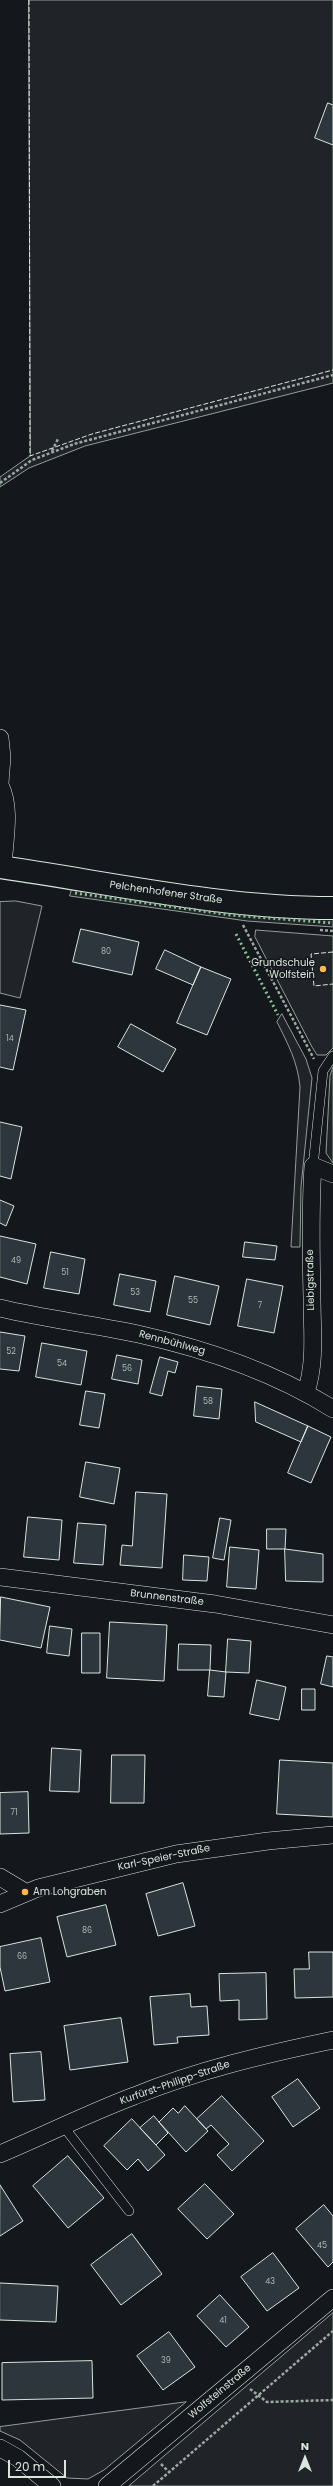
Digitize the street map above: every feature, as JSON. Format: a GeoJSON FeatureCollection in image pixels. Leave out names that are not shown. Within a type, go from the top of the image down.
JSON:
{"type":"FeatureCollection","features":[{"type":"Feature","properties":{"kind":"main road","name":"Pelchenhofener Straße"},"geometry":{"type":"LineString","coordinates":[[1,868],[174,895],[254,904],[333,908]]}},
{"type":"Feature","properties":{"kind":"street"},"geometry":{"type":"LineString","coordinates":[[0,738],[2,757],[0,784],[4,793],[6,810],[1,868]]}},
{"type":"Feature","properties":{"kind":"street"},"geometry":{"type":"LineString","coordinates":[[313,1166],[333,1174]]}},
{"type":"Feature","properties":{"kind":"street","name":"Liebigstraße"},"geometry":{"type":"LineString","coordinates":[[306,1392],[310,1380],[313,1354],[310,1228],[313,1166]]}},
{"type":"Feature","properties":{"kind":"street","name":"Rennbühlweg"},"geometry":{"type":"LineString","coordinates":[[0,1308],[137,1334],[180,1345],[254,1370],[306,1392],[333,1409]]}},
{"type":"Feature","properties":{"kind":"street","name":"Brunnenstraße"},"geometry":{"type":"LineString","coordinates":[[0,1577],[215,1604],[333,1625]]}},
{"type":"Feature","properties":{"kind":"street","name":"Karl-Speier-Straße"},"geometry":{"type":"LineString","coordinates":[[0,1904],[25,1892],[176,1854],[268,1841],[333,1835]]}},
{"type":"Feature","properties":{"kind":"street"},"geometry":{"type":"LineString","coordinates":[[0,1877],[25,1892]]}},
{"type":"Feature","properties":{"kind":"street","name":"Kurfürst-Philipp-Straße"},"geometry":{"type":"LineString","coordinates":[[0,2154],[134,2096],[184,2078],[261,2055],[333,2040]]}},
{"type":"Feature","properties":{"kind":"street","name":"Wolfsteinstraße"},"geometry":{"type":"LineString","coordinates":[[107,2486],[333,2298]]}},
{"type":"Feature","properties":{"kind":"street"},"geometry":{"type":"LineString","coordinates":[[0,2448],[18,2458],[52,2486]]}},
{"type":"Feature","properties":{"kind":"lane"},"geometry":{"type":"LineString","coordinates":[[313,1166],[322,1071],[333,1056]]}},
{"type":"Feature","properties":{"kind":"lane"},"geometry":{"type":"LineString","coordinates":[[64,2126],[129,2211]]}},
{"type":"Feature","properties":{"kind":"path"},"geometry":{"type":"LineString","coordinates":[[0,483],[32,460],[113,432],[333,376]]}},
{"type":"Feature","properties":{"kind":"path"},"geometry":{"type":"LineString","coordinates":[[52,452],[58,439]]}},
{"type":"Feature","properties":{"kind":"path"},"geometry":{"type":"LineString","coordinates":[[243,925],[309,1052],[322,1071]]}},
{"type":"Feature","properties":{"kind":"path"},"geometry":{"type":"LineString","coordinates":[[153,2486],[333,2331]]}},
{"type":"Feature","properties":{"kind":"path"},"geometry":{"type":"LineString","coordinates":[[259,2395],[267,2402],[333,2400]]}},
{"type":"Feature","properties":{"kind":"shaded area"},"geometry":{"type":"Polygon","coordinates":[[[29,0],[333,0],[333,383],[85,446],[29,468],[0,487],[0,477],[30,456],[29,0]]]}},
{"type":"Feature","properties":{"kind":"shaded area"},"geometry":{"type":"Polygon","coordinates":[[[72,889],[333,918],[333,927],[247,921],[70,896],[72,889]]]}},
{"type":"Feature","properties":{"kind":"shaded area"},"geometry":{"type":"Polygon","coordinates":[[[16,901],[42,906],[20,998],[0,993],[0,902],[16,901]]]}},
{"type":"Feature","properties":{"kind":"shaded area"},"geometry":{"type":"Polygon","coordinates":[[[256,930],[333,936],[333,1048],[326,1055],[317,1055],[312,1047],[255,937],[256,930]]]}},
{"type":"Feature","properties":{"kind":"shaded area"},"geometry":{"type":"Polygon","coordinates":[[[282,1014],[306,1059],[312,1078],[301,1187],[300,1247],[291,1247],[300,1087],[295,1062],[277,1022],[282,1014]]]}},
{"type":"Feature","properties":{"kind":"shaded area"},"geometry":{"type":"Polygon","coordinates":[[[333,1067],[333,1163],[326,1153],[330,1076],[333,1067]]]}},
{"type":"Feature","properties":{"kind":"shaded area"},"geometry":{"type":"Polygon","coordinates":[[[333,2313],[333,2486],[129,2486],[333,2313]]]}},
{"type":"Feature","properties":{"kind":"shaded area"},"geometry":{"type":"Polygon","coordinates":[[[186,2402],[104,2470],[88,2479],[67,2478],[20,2440],[0,2431],[0,2427],[186,2402]]]}},
{"type":"Feature","properties":{"kind":"building"},"geometry":{"type":"Polygon","coordinates":[[[328,103],[333,105],[333,145],[315,138],[328,103]]]}},
{"type":"Feature","properties":{"kind":"building"},"geometry":{"type":"Polygon","coordinates":[[[81,929],[139,942],[132,975],[73,962],[81,929]]]}},
{"type":"Feature","properties":{"kind":"building"},"geometry":{"type":"Polygon","coordinates":[[[165,950],[201,967],[193,985],[156,969],[165,950]]]}},
{"type":"Feature","properties":{"kind":"building"},"geometry":{"type":"Polygon","coordinates":[[[201,967],[231,979],[207,1035],[177,1023],[201,967]]]}},
{"type":"Feature","properties":{"kind":"building"},"geometry":{"type":"Polygon","coordinates":[[[0,1005],[26,1010],[13,1070],[0,1067],[0,1005]]]}},
{"type":"Feature","properties":{"kind":"building"},"geometry":{"type":"Polygon","coordinates":[[[131,1024],[176,1049],[163,1072],[118,1047],[131,1024]]]}},
{"type":"Feature","properties":{"kind":"building"},"geometry":{"type":"Polygon","coordinates":[[[0,1122],[22,1127],[11,1179],[0,1176],[0,1122]]]}},
{"type":"Feature","properties":{"kind":"building"},"geometry":{"type":"Polygon","coordinates":[[[0,1200],[14,1206],[6,1226],[0,1223],[0,1200]]]}},
{"type":"Feature","properties":{"kind":"building"},"geometry":{"type":"Polygon","coordinates":[[[0,1236],[36,1244],[27,1284],[0,1277],[0,1236]]]}},
{"type":"Feature","properties":{"kind":"building"},"geometry":{"type":"Polygon","coordinates":[[[245,1242],[277,1246],[275,1260],[243,1257],[245,1242]]]}},
{"type":"Feature","properties":{"kind":"building"},"geometry":{"type":"Polygon","coordinates":[[[51,1252],[85,1259],[79,1294],[44,1288],[51,1252]]]}},
{"type":"Feature","properties":{"kind":"building"},"geometry":{"type":"Polygon","coordinates":[[[120,1274],[156,1281],[150,1312],[114,1305],[120,1274]]]}},
{"type":"Feature","properties":{"kind":"building"},"geometry":{"type":"Polygon","coordinates":[[[175,1276],[219,1286],[210,1325],[167,1315],[175,1276]]]}},
{"type":"Feature","properties":{"kind":"building"},"geometry":{"type":"Polygon","coordinates":[[[247,1279],[283,1286],[274,1333],[238,1326],[247,1279]]]}},
{"type":"Feature","properties":{"kind":"building"},"geometry":{"type":"Polygon","coordinates":[[[0,1332],[25,1336],[19,1371],[0,1369],[0,1332]]]}},
{"type":"Feature","properties":{"kind":"building"},"geometry":{"type":"Polygon","coordinates":[[[42,1343],[87,1351],[81,1385],[36,1377],[42,1343]]]}},
{"type":"Feature","properties":{"kind":"building"},"geometry":{"type":"Polygon","coordinates":[[[117,1355],[142,1360],[138,1384],[112,1379],[117,1355]]]}},
{"type":"Feature","properties":{"kind":"building"},"geometry":{"type":"Polygon","coordinates":[[[160,1357],[178,1362],[175,1373],[168,1371],[162,1396],[150,1393],[160,1357]]]}},
{"type":"Feature","properties":{"kind":"building"},"geometry":{"type":"Polygon","coordinates":[[[197,1386],[222,1389],[219,1419],[194,1416],[197,1386]]]}},
{"type":"Feature","properties":{"kind":"building"},"geometry":{"type":"Polygon","coordinates":[[[86,1391],[105,1394],[99,1428],[80,1425],[86,1391]]]}},
{"type":"Feature","properties":{"kind":"building"},"geometry":{"type":"Polygon","coordinates":[[[255,1402],[308,1426],[301,1442],[256,1422],[255,1402]]]}},
{"type":"Feature","properties":{"kind":"building"},"geometry":{"type":"Polygon","coordinates":[[[308,1426],[331,1437],[311,1483],[288,1473],[308,1426]]]}},
{"type":"Feature","properties":{"kind":"building"},"geometry":{"type":"Polygon","coordinates":[[[86,1462],[120,1468],[114,1504],[80,1497],[86,1462]]]}},
{"type":"Feature","properties":{"kind":"building"},"geometry":{"type":"Polygon","coordinates":[[[136,1492],[167,1494],[162,1568],[120,1565],[122,1545],[132,1546],[136,1492]]]}},
{"type":"Feature","properties":{"kind":"building"},"geometry":{"type":"Polygon","coordinates":[[[28,1517],[62,1520],[59,1560],[24,1557],[28,1517]]]}},
{"type":"Feature","properties":{"kind":"building"},"geometry":{"type":"Polygon","coordinates":[[[220,1518],[231,1520],[224,1560],[213,1558],[220,1518]]]}},
{"type":"Feature","properties":{"kind":"building"},"geometry":{"type":"Polygon","coordinates":[[[78,1523],[106,1525],[103,1565],[74,1563],[78,1523]]]}},
{"type":"Feature","properties":{"kind":"building"},"geometry":{"type":"Polygon","coordinates":[[[267,1529],[286,1529],[285,1549],[267,1549],[267,1529]]]}},
{"type":"Feature","properties":{"kind":"building"},"geometry":{"type":"Polygon","coordinates":[[[230,1547],[259,1550],[256,1589],[227,1587],[230,1547]]]}},
{"type":"Feature","properties":{"kind":"building"},"geometry":{"type":"Polygon","coordinates":[[[285,1549],[323,1554],[323,1582],[286,1581],[285,1549]]]}},
{"type":"Feature","properties":{"kind":"building"},"geometry":{"type":"Polygon","coordinates":[[[184,1555],[209,1557],[207,1581],[183,1580],[184,1555]]]}},
{"type":"Feature","properties":{"kind":"building"},"geometry":{"type":"Polygon","coordinates":[[[1,1597],[50,1607],[41,1648],[0,1640],[1,1597]]]}},
{"type":"Feature","properties":{"kind":"building"},"geometry":{"type":"Polygon","coordinates":[[[110,1622],[167,1625],[164,1681],[107,1678],[110,1622]]]}},
{"type":"Feature","properties":{"kind":"building"},"geometry":{"type":"Polygon","coordinates":[[[50,1626],[72,1629],[69,1656],[47,1653],[50,1626]]]}},
{"type":"Feature","properties":{"kind":"building"},"geometry":{"type":"Polygon","coordinates":[[[82,1633],[100,1633],[100,1673],[82,1673],[82,1633]]]}},
{"type":"Feature","properties":{"kind":"building"},"geometry":{"type":"Polygon","coordinates":[[[228,1639],[251,1641],[249,1673],[226,1672],[228,1639]]]}},
{"type":"Feature","properties":{"kind":"building"},"geometry":{"type":"Polygon","coordinates":[[[179,1644],[211,1645],[210,1670],[178,1670],[179,1644]]]}},
{"type":"Feature","properties":{"kind":"building"},"geometry":{"type":"Polygon","coordinates":[[[327,1656],[333,1657],[333,1687],[321,1684],[327,1656]]]}},
{"type":"Feature","properties":{"kind":"building"},"geometry":{"type":"Polygon","coordinates":[[[210,1670],[226,1672],[224,1697],[208,1696],[210,1670]]]}},
{"type":"Feature","properties":{"kind":"building"},"geometry":{"type":"Polygon","coordinates":[[[257,1680],[286,1687],[279,1720],[250,1714],[257,1680]]]}},
{"type":"Feature","properties":{"kind":"building"},"geometry":{"type":"Polygon","coordinates":[[[302,1689],[315,1689],[315,1710],[302,1710],[302,1689]]]}},
{"type":"Feature","properties":{"kind":"building"},"geometry":{"type":"Polygon","coordinates":[[[52,1748],[81,1750],[79,1792],[50,1791],[52,1748]]]}},
{"type":"Feature","properties":{"kind":"building"},"geometry":{"type":"Polygon","coordinates":[[[112,1755],[145,1755],[144,1803],[111,1803],[112,1755]]]}},
{"type":"Feature","properties":{"kind":"building"},"geometry":{"type":"Polygon","coordinates":[[[280,1760],[333,1763],[333,1817],[277,1814],[280,1760]]]}},
{"type":"Feature","properties":{"kind":"building"},"geometry":{"type":"Polygon","coordinates":[[[28,1792],[29,1833],[0,1834],[0,1793],[28,1792]]]}},
{"type":"Feature","properties":{"kind":"building"},"geometry":{"type":"Polygon","coordinates":[[[183,1883],[195,1926],[158,1936],[146,1894],[183,1883]]]}},
{"type":"Feature","properties":{"kind":"building"},"geometry":{"type":"Polygon","coordinates":[[[106,1905],[116,1945],[67,1957],[57,1917],[106,1905]]]}},
{"type":"Feature","properties":{"kind":"building"},"geometry":{"type":"Polygon","coordinates":[[[41,1938],[50,1982],[5,1991],[0,1967],[0,1947],[41,1938]]]}},
{"type":"Feature","properties":{"kind":"building"},"geometry":{"type":"Polygon","coordinates":[[[309,1952],[333,1952],[333,1997],[295,1998],[294,1969],[309,1969],[309,1952]]]}},
{"type":"Feature","properties":{"kind":"building"},"geometry":{"type":"Polygon","coordinates":[[[266,1973],[267,2019],[239,2020],[239,2000],[220,2001],[219,1974],[266,1973]]]}},
{"type":"Feature","properties":{"kind":"building"},"geometry":{"type":"Polygon","coordinates":[[[190,1994],[191,2007],[207,2006],[209,2035],[177,2037],[178,2043],[154,2045],[150,1997],[190,1994]]]}},
{"type":"Feature","properties":{"kind":"building"},"geometry":{"type":"Polygon","coordinates":[[[121,2018],[128,2062],[70,2070],[64,2026],[121,2018]]]}},
{"type":"Feature","properties":{"kind":"building"},"geometry":{"type":"Polygon","coordinates":[[[41,2052],[45,2100],[13,2102],[10,2054],[41,2052]]]}},
{"type":"Feature","properties":{"kind":"building"},"geometry":{"type":"Polygon","coordinates":[[[298,2079],[320,2108],[293,2127],[272,2097],[298,2079]]]}},
{"type":"Feature","properties":{"kind":"building"},"geometry":{"type":"Polygon","coordinates":[[[222,2096],[264,2141],[232,2171],[217,2155],[229,2144],[211,2125],[206,2129],[197,2119],[222,2096]]]}},
{"type":"Feature","properties":{"kind":"building"},"geometry":{"type":"Polygon","coordinates":[[[185,2106],[208,2131],[186,2152],[159,2122],[173,2108],[178,2113],[185,2106]]]}},
{"type":"Feature","properties":{"kind":"building"},"geometry":{"type":"Polygon","coordinates":[[[154,2116],[168,2133],[156,2145],[140,2128],[154,2116]]]}},
{"type":"Feature","properties":{"kind":"building"},"geometry":{"type":"Polygon","coordinates":[[[132,2119],[165,2155],[148,2171],[138,2159],[127,2170],[104,2146],[132,2119]]]}},
{"type":"Feature","properties":{"kind":"building"},"geometry":{"type":"Polygon","coordinates":[[[68,2156],[104,2198],[68,2228],[33,2186],[68,2156]]]}},
{"type":"Feature","properties":{"kind":"building"},"geometry":{"type":"Polygon","coordinates":[[[205,2184],[234,2214],[207,2239],[178,2209],[205,2184]]]}},
{"type":"Feature","properties":{"kind":"building"},"geometry":{"type":"Polygon","coordinates":[[[0,2185],[23,2221],[0,2236],[0,2185]]]}},
{"type":"Feature","properties":{"kind":"building"},"geometry":{"type":"Polygon","coordinates":[[[324,2205],[333,2216],[333,2262],[328,2267],[296,2229],[324,2205]]]}},
{"type":"Feature","properties":{"kind":"building"},"geometry":{"type":"Polygon","coordinates":[[[132,2234],[162,2274],[121,2305],[91,2265],[132,2234]]]}},
{"type":"Feature","properties":{"kind":"building"},"geometry":{"type":"Polygon","coordinates":[[[273,2253],[299,2288],[267,2311],[241,2277],[273,2253]]]}},
{"type":"Feature","properties":{"kind":"building"},"geometry":{"type":"Polygon","coordinates":[[[0,2283],[58,2286],[56,2322],[0,2320],[0,2283]]]}},
{"type":"Feature","properties":{"kind":"building"},"geometry":{"type":"Polygon","coordinates":[[[220,2295],[249,2327],[226,2347],[197,2316],[220,2295]]]}},
{"type":"Feature","properties":{"kind":"building"},"geometry":{"type":"Polygon","coordinates":[[[169,2332],[195,2367],[163,2390],[137,2356],[169,2332]]]}},
{"type":"Feature","properties":{"kind":"building"},"geometry":{"type":"Polygon","coordinates":[[[92,2361],[93,2398],[2,2400],[2,2363],[92,2361]]]}},
{"type":"Feature","properties":{"kind":"hedge"},"geometry":{"type":"LineString","coordinates":[[75,893],[231,915],[333,923]]}},
{"type":"Feature","properties":{"kind":"hedge"},"geometry":{"type":"LineString","coordinates":[[236,934],[278,1015]]}},
{"type":"Feature","properties":{"kind":"fence"},"geometry":{"type":"LineString","coordinates":[[29,0],[30,456],[92,434],[333,370]]}},
{"type":"Feature","properties":{"kind":"fence"},"geometry":{"type":"LineString","coordinates":[[333,952],[311,954],[314,986],[333,984]]}},
{"type":"Feature","properties":{"kind":"place","name":"Grundschule Wolfstein"},"geometry":{"type":"Point","coordinates":[323,969]}},
{"type":"Feature","properties":{"kind":"place","name":"Am Lohgraben"},"geometry":{"type":"Point","coordinates":[25,1892]}}]}
